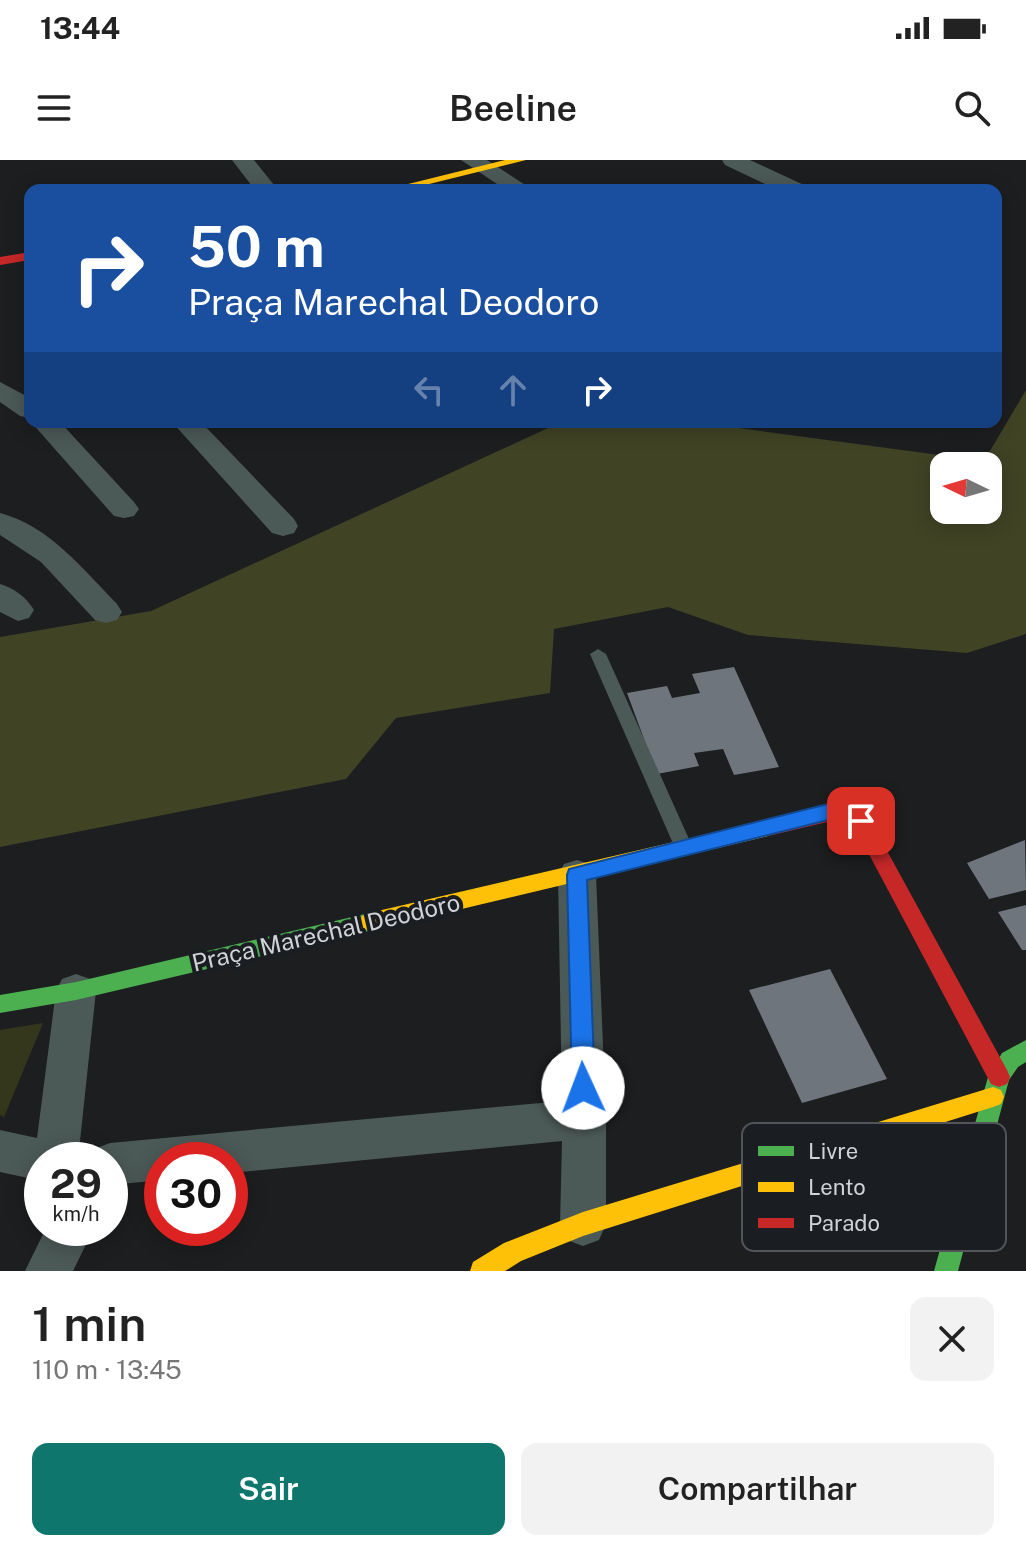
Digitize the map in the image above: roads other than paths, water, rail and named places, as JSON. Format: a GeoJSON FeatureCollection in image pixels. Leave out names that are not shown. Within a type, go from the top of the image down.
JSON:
{"type":"FeatureCollection","features":[{"type":"Feature","properties":{"kind":"street"},"geometry":{"type":"LineString","coordinates":[[243,160],[262,184]]}},
{"type":"Feature","properties":{"kind":"street"},"geometry":{"type":"LineString","coordinates":[[430,184],[479,165],[520,160]]}},
{"type":"Feature","properties":{"kind":"street"},"geometry":{"type":"LineString","coordinates":[[733,160],[783,184]]}},
{"type":"Feature","properties":{"kind":"street"},"geometry":{"type":"LineString","coordinates":[[479,165],[512,184]]}},
{"type":"Feature","properties":{"kind":"street"},"geometry":{"type":"LineString","coordinates":[[0,261],[24,257]]}},
{"type":"Feature","properties":{"kind":"street"},"geometry":{"type":"LineString","coordinates":[[0,390],[24,406]]}},
{"type":"Feature","properties":{"kind":"street"},"geometry":{"type":"LineString","coordinates":[[50,428],[124,509]]}},
{"type":"Feature","properties":{"kind":"street"},"geometry":{"type":"LineString","coordinates":[[192,428],[283,526]]}},
{"type":"Feature","properties":{"kind":"street"},"geometry":{"type":"LineString","coordinates":[[0,522],[52,555],[106,612]]}},
{"type":"Feature","properties":{"kind":"street","name":"Praça Marechal Deodoro"},"geometry":{"type":"LineString","coordinates":[[0,1004],[76,991],[577,875],[832,811],[849,813],[861,821],[999,1077]]}},
{"type":"Feature","properties":{"kind":"street"},"geometry":{"type":"LineString","coordinates":[[577,875],[584,1119],[583,1224]]}},
{"type":"Feature","properties":{"kind":"street"},"geometry":{"type":"LineString","coordinates":[[58,1142],[76,991]]}},
{"type":"Feature","properties":{"kind":"street"},"geometry":{"type":"LineString","coordinates":[[986,1123],[999,1077],[1010,1060],[1026,1050]]}},
{"type":"Feature","properties":{"kind":"street"},"geometry":{"type":"LineString","coordinates":[[909,1123],[993,1097]]}},
{"type":"Feature","properties":{"kind":"street"},"geometry":{"type":"LineString","coordinates":[[128,1162],[584,1119]]}},
{"type":"Feature","properties":{"kind":"street"},"geometry":{"type":"LineString","coordinates":[[0,1151],[24,1156]]}},
{"type":"Feature","properties":{"kind":"street"},"geometry":{"type":"LineString","coordinates":[[482,1271],[513,1252],[583,1224],[742,1175]]}},
{"type":"Feature","properties":{"kind":"street"},"geometry":{"type":"LineString","coordinates":[[48,1271],[61,1246]]}},
{"type":"Feature","properties":{"kind":"street"},"geometry":{"type":"LineString","coordinates":[[946,1271],[951,1251]]}},
{"type":"Feature","properties":{"kind":"lane"},"geometry":{"type":"LineString","coordinates":[[598,654],[684,848]]}}]}
